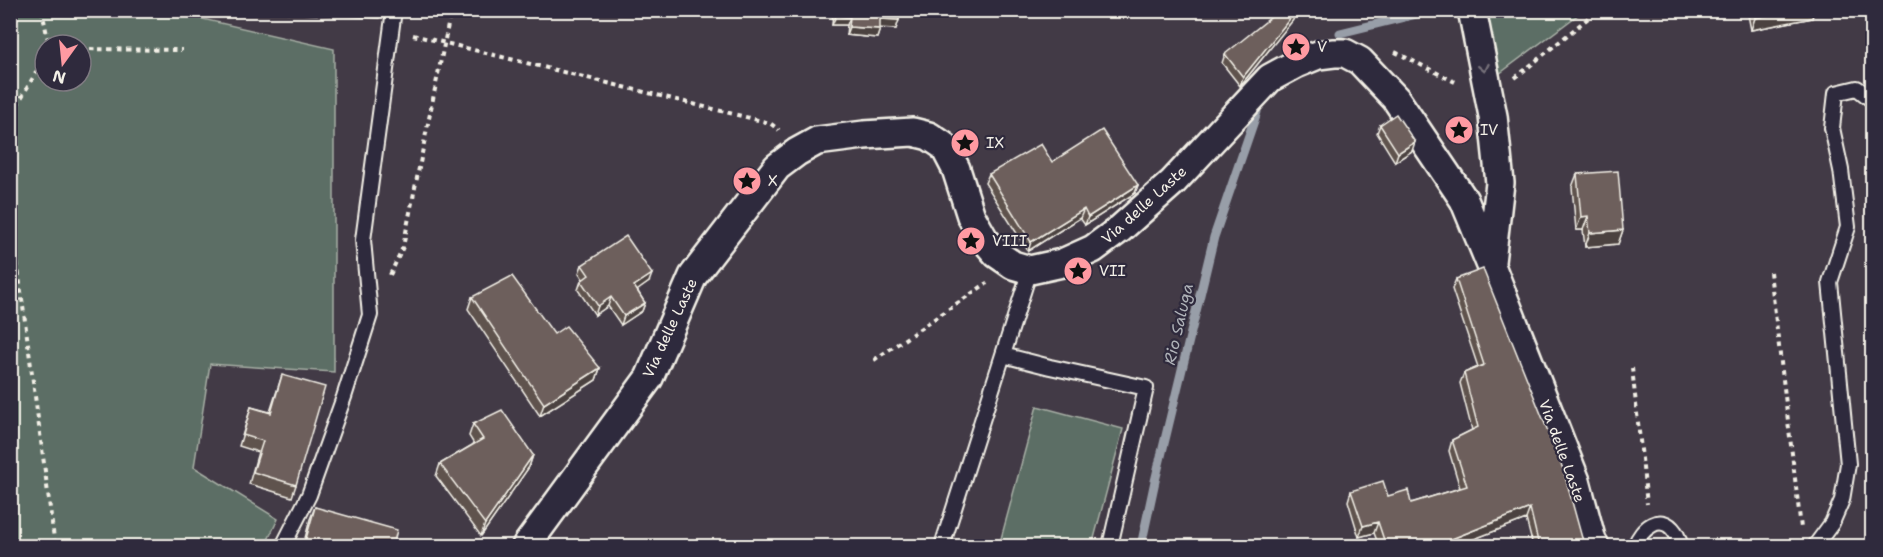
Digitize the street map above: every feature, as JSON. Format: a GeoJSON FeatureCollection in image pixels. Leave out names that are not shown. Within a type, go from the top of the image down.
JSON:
{"type":"FeatureCollection","features":[{"type":"Feature","properties":{"kind":"street"},"geometry":{"type":"LineString","coordinates":[[1472,10],[1490,99],[1500,183],[1490,263]]}},
{"type":"Feature","properties":{"kind":"street","name":"Via delle Laste"},"geometry":{"type":"LineString","coordinates":[[526,546],[649,378],[693,276],[777,167],[797,152],[817,141],[913,132],[929,135],[944,146],[956,170],[971,216],[984,240],[997,254],[1013,265],[1030,270],[1062,262],[1093,249],[1173,182],[1270,78],[1318,55],[1334,53],[1345,53],[1360,61],[1396,99],[1464,200],[1576,481],[1595,546]]}},
{"type":"Feature","properties":{"kind":"lane"},"geometry":{"type":"LineString","coordinates":[[283,546],[309,495],[370,315],[363,240],[394,10]]}},
{"type":"Feature","properties":{"kind":"lane"},"geometry":{"type":"LineString","coordinates":[[1815,546],[1832,524],[1842,500],[1848,464],[1830,282],[1848,227],[1841,170],[1832,128],[1836,93],[1857,88],[1872,100]]}},
{"type":"Feature","properties":{"kind":"lane"},"geometry":{"type":"LineString","coordinates":[[942,546],[1030,270]]}},
{"type":"Feature","properties":{"kind":"lane"},"geometry":{"type":"LineString","coordinates":[[1004,349],[1039,365],[1146,388],[1110,546]]}},
{"type":"Feature","properties":{"kind":"lane"},"geometry":{"type":"LineString","coordinates":[[1635,546],[1642,533],[1649,526],[1658,523],[1675,531],[1681,546]]}},
{"type":"Feature","properties":{"kind":"path"},"geometry":{"type":"LineString","coordinates":[[42,10],[47,33]]}},
{"type":"Feature","properties":{"kind":"path"},"geometry":{"type":"LineString","coordinates":[[370,315],[403,247],[451,10]]}},
{"type":"Feature","properties":{"kind":"path"},"geometry":{"type":"LineString","coordinates":[[1386,48],[1490,99],[1598,10]]}},
{"type":"Feature","properties":{"kind":"path"},"geometry":{"type":"LineString","coordinates":[[412,35],[770,123],[797,152]]}},
{"type":"Feature","properties":{"kind":"path"},"geometry":{"type":"LineString","coordinates":[[93,49],[182,50]]}},
{"type":"Feature","properties":{"kind":"path"},"geometry":{"type":"LineString","coordinates":[[10,122],[33,78]]}},
{"type":"Feature","properties":{"kind":"path"},"geometry":{"type":"LineString","coordinates":[[10,209],[55,546]]}},
{"type":"Feature","properties":{"kind":"path"},"geometry":{"type":"LineString","coordinates":[[1770,272],[1802,535]]}},
{"type":"Feature","properties":{"kind":"path"},"geometry":{"type":"LineString","coordinates":[[874,360],[980,288]]}},
{"type":"Feature","properties":{"kind":"path"},"geometry":{"type":"LineString","coordinates":[[1632,368],[1649,526]]}},
{"type":"Feature","properties":{"kind":"green space"},"geometry":{"type":"Polygon","coordinates":[[[1484,10],[1583,11],[1495,77],[1484,10]]]}},
{"type":"Feature","properties":{"kind":"green space"},"geometry":{"type":"Polygon","coordinates":[[[10,11],[176,11],[176,13],[334,49],[334,372],[210,364],[194,467],[278,519],[265,546],[11,546],[10,11]]]}},
{"type":"Feature","properties":{"kind":"green space"},"geometry":{"type":"Polygon","coordinates":[[[1037,406],[1123,429],[1092,546],[999,546],[1037,406]]]}},
{"type":"Feature","properties":{"kind":"building"},"geometry":{"type":"Polygon","coordinates":[[[836,10],[900,10],[899,20],[880,19],[880,29],[849,27],[850,17],[836,16],[836,10]]]}},
{"type":"Feature","properties":{"kind":"building"},"geometry":{"type":"Polygon","coordinates":[[[1280,10],[1296,11],[1243,77],[1225,54],[1280,10]]]}},
{"type":"Feature","properties":{"kind":"building"},"geometry":{"type":"Polygon","coordinates":[[[1754,10],[1794,10],[1755,18],[1754,10]]]}},
{"type":"Feature","properties":{"kind":"building"},"geometry":{"type":"Polygon","coordinates":[[[1396,114],[1415,142],[1398,153],[1380,125],[1396,114]]]}},
{"type":"Feature","properties":{"kind":"building"},"geometry":{"type":"Polygon","coordinates":[[[1102,130],[1138,185],[1088,217],[1084,209],[1031,242],[989,174],[1041,144],[1052,162],[1102,130]]]}},
{"type":"Feature","properties":{"kind":"building"},"geometry":{"type":"Polygon","coordinates":[[[1618,171],[1623,230],[1590,233],[1588,216],[1581,217],[1577,174],[1618,171]]]}},
{"type":"Feature","properties":{"kind":"building"},"geometry":{"type":"Polygon","coordinates":[[[626,236],[652,274],[634,286],[645,303],[624,316],[611,297],[598,306],[581,281],[589,275],[582,265],[626,236]]]}},
{"type":"Feature","properties":{"kind":"building"},"geometry":{"type":"Polygon","coordinates":[[[1483,269],[1563,469],[1582,538],[1589,546],[1539,546],[1530,508],[1439,544],[1440,546],[1386,546],[1378,522],[1363,526],[1351,491],[1383,481],[1388,496],[1408,490],[1411,503],[1467,486],[1452,440],[1478,427],[1464,373],[1484,365],[1456,279],[1483,269]]]}},
{"type":"Feature","properties":{"kind":"building"},"geometry":{"type":"Polygon","coordinates":[[[512,276],[554,334],[566,326],[600,368],[544,404],[472,297],[512,276]]]}},
{"type":"Feature","properties":{"kind":"building"},"geometry":{"type":"Polygon","coordinates":[[[282,375],[325,387],[296,485],[253,472],[263,441],[243,435],[251,407],[271,413],[282,375]]]}},
{"type":"Feature","properties":{"kind":"building"},"geometry":{"type":"Polygon","coordinates":[[[502,410],[533,455],[485,524],[440,464],[483,439],[473,424],[502,410]]]}},
{"type":"Feature","properties":{"kind":"building"},"geometry":{"type":"Polygon","coordinates":[[[315,507],[397,530],[393,546],[304,546],[315,507]]]}},
{"type":"Feature","properties":{"kind":"waterway","name":"Rio Saluga"},"geometry":{"type":"LineString","coordinates":[[1340,33],[1433,10]]}},
{"type":"Feature","properties":{"kind":"waterway","name":"Rio Saluga"},"geometry":{"type":"LineString","coordinates":[[1141,546],[1214,237],[1257,112]]}},
{"type":"Feature","properties":{"kind":"place","name":"V"},"geometry":{"type":"Point","coordinates":[1296,47]}},
{"type":"Feature","properties":{"kind":"place","name":"IV"},"geometry":{"type":"Point","coordinates":[1459,130]}},
{"type":"Feature","properties":{"kind":"place","name":"IX"},"geometry":{"type":"Point","coordinates":[965,143]}},
{"type":"Feature","properties":{"kind":"place","name":"X"},"geometry":{"type":"Point","coordinates":[747,181]}},
{"type":"Feature","properties":{"kind":"place","name":"VIII"},"geometry":{"type":"Point","coordinates":[971,241]}},
{"type":"Feature","properties":{"kind":"place","name":"VII"},"geometry":{"type":"Point","coordinates":[1078,271]}}]}
